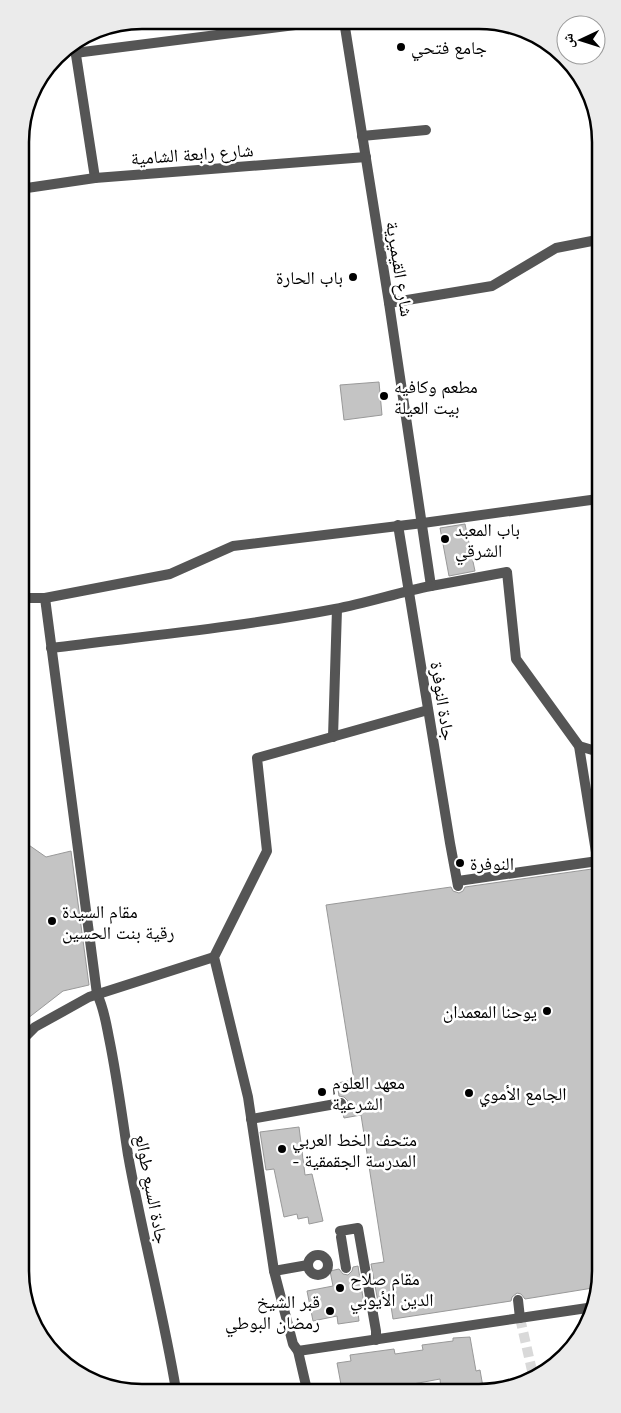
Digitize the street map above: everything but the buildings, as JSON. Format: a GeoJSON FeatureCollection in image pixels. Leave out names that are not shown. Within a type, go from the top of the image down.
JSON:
{"type":"FeatureCollection","features":[{"type":"Feature","properties":{"kind":"street"},"geometry":{"type":"LineString","coordinates":[[95,178],[76,53],[264,29]]}},
{"type":"Feature","properties":{"kind":"street","name":"شارع القيميرية"},"geometry":{"type":"LineString","coordinates":[[345,29],[432,586]]}},
{"type":"Feature","properties":{"kind":"street"},"geometry":{"type":"LineString","coordinates":[[362,136],[426,130]]}},
{"type":"Feature","properties":{"kind":"street","name":"شارع رابعة الشامية"},"geometry":{"type":"LineString","coordinates":[[29,188],[95,178],[366,157]]}},
{"type":"Feature","properties":{"kind":"street"},"geometry":{"type":"LineString","coordinates":[[389,303],[492,286],[556,248],[592,241]]}},
{"type":"Feature","properties":{"kind":"street"},"geometry":{"type":"LineString","coordinates":[[29,598],[45,598],[170,574],[233,546],[592,500]]}},
{"type":"Feature","properties":{"kind":"street","name":"جادة النوفرة"},"geometry":{"type":"LineString","coordinates":[[398,525],[458,883],[592,867]]}},
{"type":"Feature","properties":{"kind":"street"},"geometry":{"type":"LineString","coordinates":[[51,648],[234,625],[337,609],[409,590],[508,572],[516,659],[579,746],[592,828]]}},
{"type":"Feature","properties":{"kind":"street","name":"جادة السبع طوالع"},"geometry":{"type":"LineString","coordinates":[[45,598],[97,994],[102,1004],[113,1056],[136,1197],[175,1384]]}},
{"type":"Feature","properties":{"kind":"street"},"geometry":{"type":"LineString","coordinates":[[333,737],[337,609]]}},
{"type":"Feature","properties":{"kind":"street"},"geometry":{"type":"LineString","coordinates":[[306,1384],[298,1351],[293,1344],[274,1271],[248,1097],[214,957],[267,852],[257,758],[428,710]]}},
{"type":"Feature","properties":{"kind":"street"},"geometry":{"type":"LineString","coordinates":[[579,746],[592,750]]}},
{"type":"Feature","properties":{"kind":"street"},"geometry":{"type":"LineString","coordinates":[[29,1033],[36,1027],[89,997],[214,957]]}},
{"type":"Feature","properties":{"kind":"street"},"geometry":{"type":"LineString","coordinates":[[251,1119],[341,1103]]}},
{"type":"Feature","properties":{"kind":"street"},"geometry":{"type":"LineString","coordinates":[[328,1263],[345,1264],[340,1234],[358,1228],[376,1340]]}},
{"type":"Feature","properties":{"kind":"street"},"geometry":{"type":"LineString","coordinates":[[319,1255],[325,1258],[328,1263],[325,1272],[320,1275],[313,1274],[308,1265],[310,1259],[319,1255]]}},
{"type":"Feature","properties":{"kind":"street"},"geometry":{"type":"LineString","coordinates":[[274,1271],[308,1265]]}},
{"type":"Feature","properties":{"kind":"street"},"geometry":{"type":"LineString","coordinates":[[518,1300],[520,1318]]}},
{"type":"Feature","properties":{"kind":"street"},"geometry":{"type":"LineString","coordinates":[[298,1351],[586,1307]]}},
{"type":"Feature","properties":{"kind":"tunnel"},"geometry":{"type":"LineString","coordinates":[[520,1318],[532,1371]]}},
{"type":"Feature","properties":{"kind":"place","name":"جامع فتحي"},"geometry":{"type":"Point","coordinates":[401,47]}},
{"type":"Feature","properties":{"kind":"place","name":"باب الحارة"},"geometry":{"type":"Point","coordinates":[353,277]}},
{"type":"Feature","properties":{"kind":"place","name":"مطعم وكافيه بيت العيلة"},"geometry":{"type":"Point","coordinates":[384,396]}},
{"type":"Feature","properties":{"kind":"place","name":"باب المعبد الشرقي"},"geometry":{"type":"Point","coordinates":[445,539]}},
{"type":"Feature","properties":{"kind":"place","name":"النوفرة"},"geometry":{"type":"Point","coordinates":[460,863]}},
{"type":"Feature","properties":{"kind":"place","name":"مقام السيدة رقية بنت الحسين"},"geometry":{"type":"Point","coordinates":[52,921]}},
{"type":"Feature","properties":{"kind":"place","name":"يوحنا المعمدان"},"geometry":{"type":"Point","coordinates":[547,1011]}},
{"type":"Feature","properties":{"kind":"place","name":"معهد العلوم الشرعية"},"geometry":{"type":"Point","coordinates":[322,1092]}},
{"type":"Feature","properties":{"kind":"place","name":"الجامع الأموي"},"geometry":{"type":"Point","coordinates":[469,1093]}},
{"type":"Feature","properties":{"kind":"place","name":"متحف الخط العربي - المدرسة الجقمقية"},"geometry":{"type":"Point","coordinates":[282,1149]}},
{"type":"Feature","properties":{"kind":"place","name":"مقام صلاح الدين الأيوبي"},"geometry":{"type":"Point","coordinates":[340,1288]}},
{"type":"Feature","properties":{"kind":"place","name":"قبر الشيخ رمضان البوطي"},"geometry":{"type":"Point","coordinates":[330,1311]}}]}
